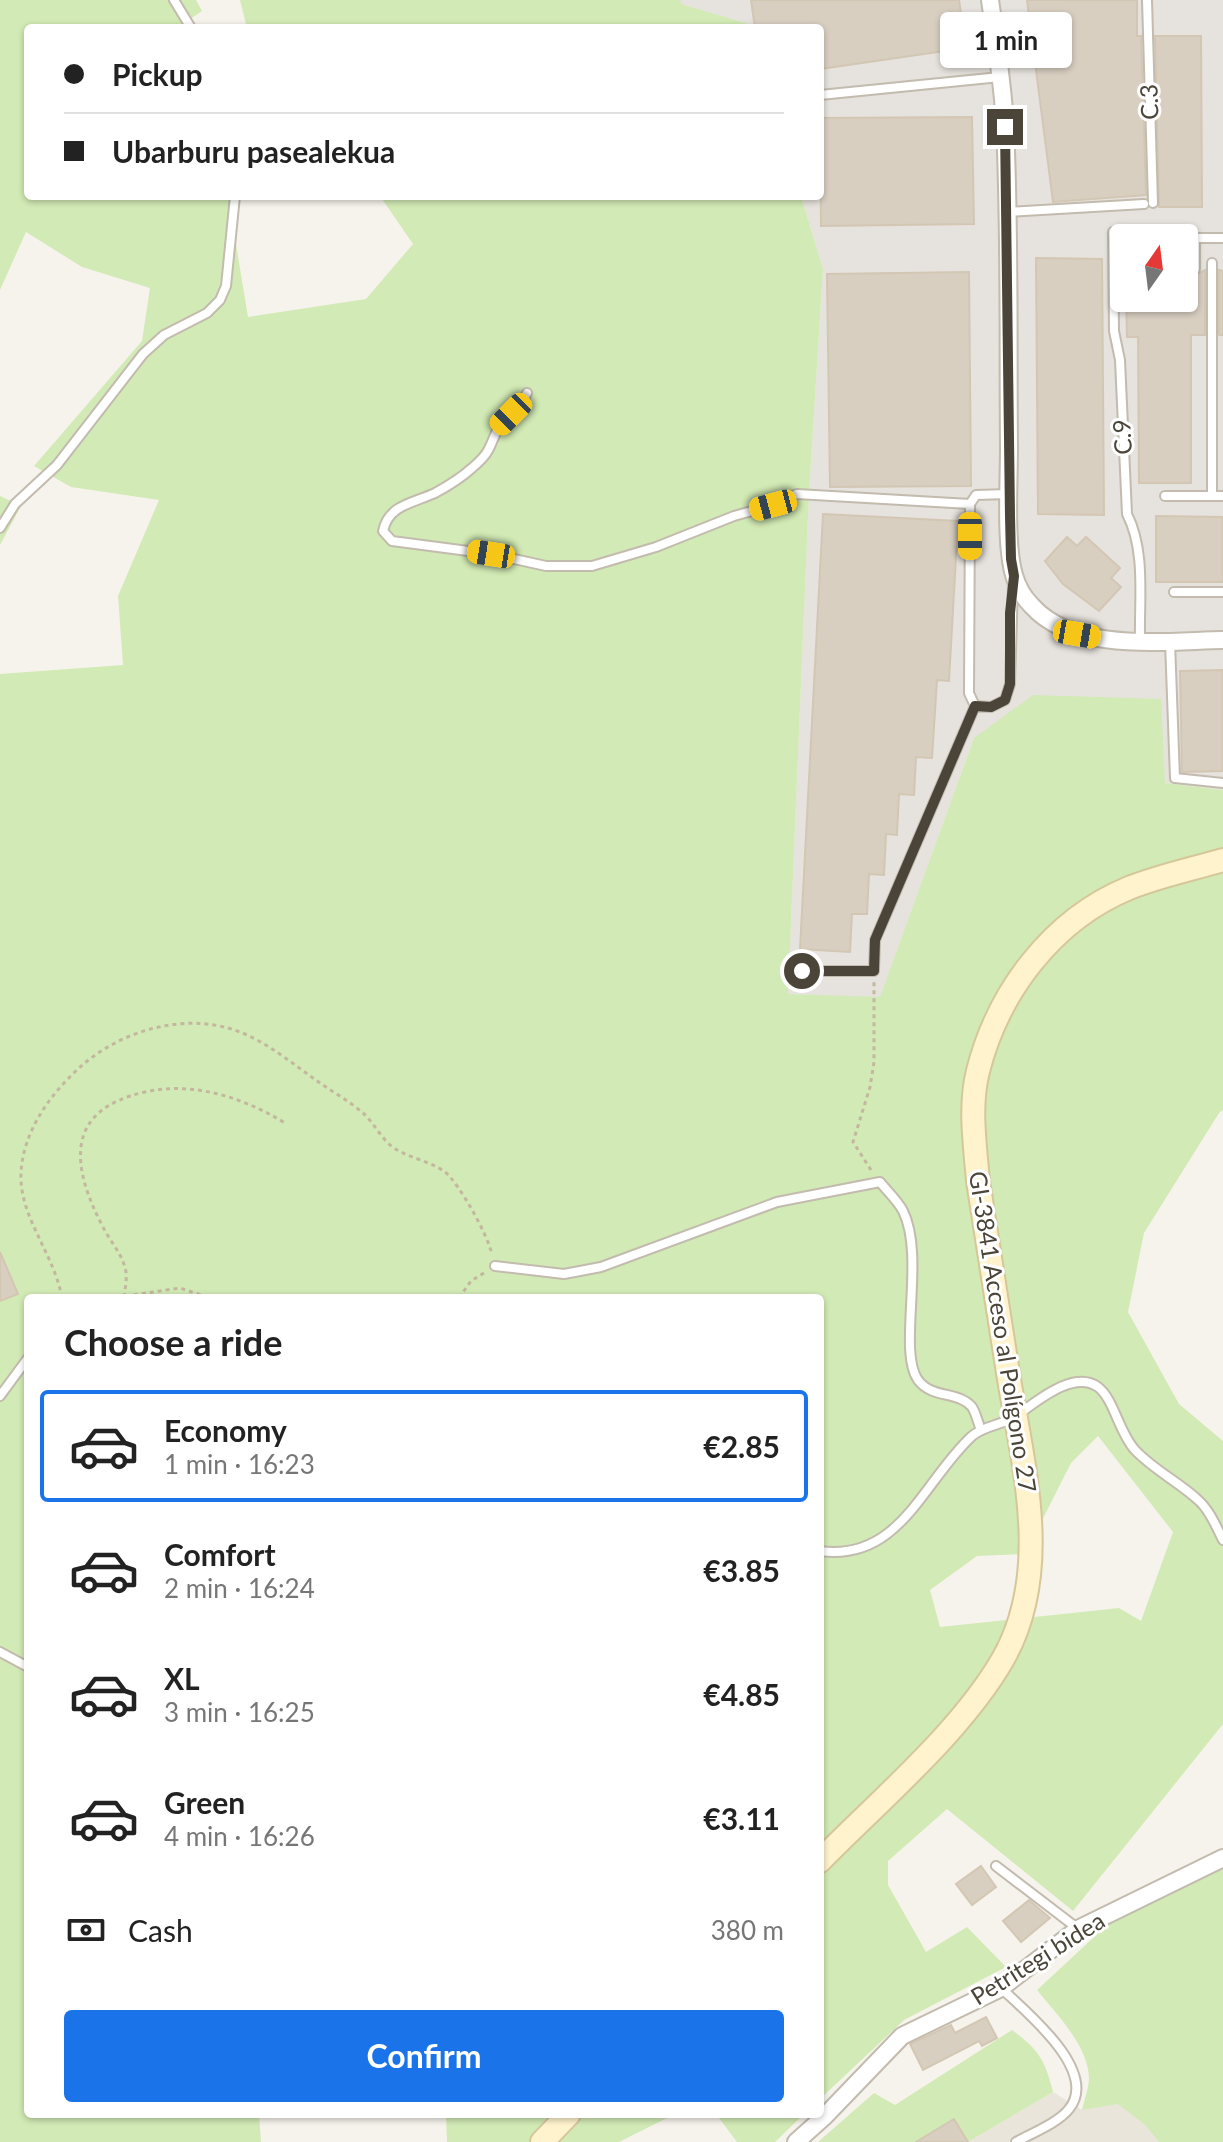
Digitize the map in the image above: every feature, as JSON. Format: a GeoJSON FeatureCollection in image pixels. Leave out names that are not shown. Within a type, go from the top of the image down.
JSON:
{"type":"FeatureCollection","features":[{"type":"Feature","properties":{"kind":"main road","name":"GI-3841 Acceso al Polígono 27"},"geometry":{"type":"LineString","coordinates":[[824,1857],[951,1729],[980,1694],[1004,1657],[1019,1623],[1031,1562],[1029,1506],[978,1181],[973,1129],[978,1073],[999,1010],[1035,957],[1080,915],[1128,888],[1223,860]]}},
{"type":"Feature","properties":{"kind":"main road"},"geometry":{"type":"LineString","coordinates":[[547,2137],[565,2118]]}},
{"type":"Feature","properties":{"kind":"street"},"geometry":{"type":"LineString","coordinates":[[990,0],[1005,127],[1011,559],[1014,576],[1042,617],[1064,630],[1093,637],[1140,641],[1223,640]]}},
{"type":"Feature","properties":{"kind":"street","name":"Petritegi bidea"},"geometry":{"type":"LineString","coordinates":[[824,2117],[902,2036],[1001,1988],[1078,1929],[1223,1858]]}},
{"type":"Feature","properties":{"kind":"street","name":"Petritegi bidea"},"geometry":{"type":"LineString","coordinates":[[796,2142],[823,2118]]}},
{"type":"Feature","properties":{"kind":"lane"},"geometry":{"type":"LineString","coordinates":[[174,0],[189,24]]}},
{"type":"Feature","properties":{"kind":"lane","name":"C.3"},"geometry":{"type":"LineString","coordinates":[[1006,212],[1148,204],[1147,0]]}},
{"type":"Feature","properties":{"kind":"lane"},"geometry":{"type":"LineString","coordinates":[[824,95],[1000,77]]}},
{"type":"Feature","properties":{"kind":"lane"},"geometry":{"type":"LineString","coordinates":[[0,528],[15,504],[57,465],[143,354],[164,335],[207,313],[220,300],[226,286],[235,200]]}},
{"type":"Feature","properties":{"kind":"lane"},"geometry":{"type":"LineString","coordinates":[[1198,238],[1223,238]]}},
{"type":"Feature","properties":{"kind":"lane"},"geometry":{"type":"LineString","coordinates":[[1212,263],[1212,495]]}},
{"type":"Feature","properties":{"kind":"lane","name":"C.9"},"geometry":{"type":"LineString","coordinates":[[1114,312],[1120,360],[1127,514],[1135,529],[1138,550],[1140,641]]}},
{"type":"Feature","properties":{"kind":"lane"},"geometry":{"type":"LineString","coordinates":[[527,393],[523,402],[500,425],[489,452],[469,471],[434,493],[403,504],[386,520],[383,531],[392,541],[432,544],[546,566],[592,566],[656,547],[797,494],[970,504]]}},
{"type":"Feature","properties":{"kind":"lane"},"geometry":{"type":"LineString","coordinates":[[802,971],[874,971],[875,940],[975,706],[969,693],[970,504],[976,495],[1010,494]]}},
{"type":"Feature","properties":{"kind":"lane"},"geometry":{"type":"LineString","coordinates":[[1165,496],[1223,496]]}},
{"type":"Feature","properties":{"kind":"lane"},"geometry":{"type":"LineString","coordinates":[[975,706],[991,707],[1005,700],[1010,684],[1010,613],[1014,576]]}},
{"type":"Feature","properties":{"kind":"lane"},"geometry":{"type":"LineString","coordinates":[[1174,592],[1223,592]]}},
{"type":"Feature","properties":{"kind":"lane"},"geometry":{"type":"LineString","coordinates":[[1170,641],[1175,778],[1223,783]]}},
{"type":"Feature","properties":{"kind":"lane"},"geometry":{"type":"LineString","coordinates":[[495,1266],[564,1274],[601,1267],[777,1202],[880,1182],[903,1211],[914,1255],[910,1354],[918,1380],[936,1394],[960,1399],[971,1407],[981,1430]]}},
{"type":"Feature","properties":{"kind":"lane"},"geometry":{"type":"LineString","coordinates":[[0,1396],[24,1363]]}},
{"type":"Feature","properties":{"kind":"lane"},"geometry":{"type":"LineString","coordinates":[[824,1551],[839,1553],[868,1545],[896,1528],[944,1465],[981,1430],[1015,1417],[1026,1406],[1058,1388],[1080,1382],[1097,1386],[1131,1446],[1153,1469],[1199,1500],[1223,1540]]}},
{"type":"Feature","properties":{"kind":"lane"},"geometry":{"type":"LineString","coordinates":[[0,1652],[24,1665]]}},
{"type":"Feature","properties":{"kind":"lane"},"geometry":{"type":"LineString","coordinates":[[996,1866],[1078,1929]]}},
{"type":"Feature","properties":{"kind":"lane"},"geometry":{"type":"LineString","coordinates":[[1001,1988],[1055,2040],[1068,2060],[1076,2086],[1075,2099],[1068,2111],[1016,2142]]}},
{"type":"Feature","properties":{"kind":"path"},"geometry":{"type":"LineString","coordinates":[[874,971],[874,1062],[870,1087],[853,1142],[880,1182]]}},
{"type":"Feature","properties":{"kind":"path"},"geometry":{"type":"LineString","coordinates":[[61,1294],[58,1278],[22,1196],[21,1171],[26,1142],[59,1086],[82,1065],[110,1044],[146,1030],[179,1023],[208,1024],[245,1034],[267,1046],[363,1113],[390,1145],[446,1172],[489,1241],[495,1266],[471,1281],[462,1294]]}},
{"type":"Feature","properties":{"kind":"path"},"geometry":{"type":"LineString","coordinates":[[124,1294],[126,1274],[119,1252],[94,1207],[79,1148],[85,1129],[99,1112],[126,1096],[161,1088],[191,1089],[213,1092],[257,1106],[285,1123]]}},
{"type":"Feature","properties":{"kind":"path"},"geometry":{"type":"LineString","coordinates":[[143,1294],[180,1288],[198,1294]]}},
{"type":"Feature","properties":{"kind":"shaded area"},"geometry":{"type":"Polygon","coordinates":[[[680,0],[1223,0],[1223,790],[1165,783],[974,738],[880,998],[788,994],[809,494],[823,269],[802,200],[824,200],[824,24],[749,24],[680,4],[680,0]]]}},
{"type":"Feature","properties":{"kind":"shaded area"},"geometry":{"type":"Polygon","coordinates":[[[1053,2092],[1082,2110],[1118,2103],[1145,2125],[1159,2142],[968,2142],[1053,2092]]]}},
{"type":"Feature","properties":{"kind":"green space"},"geometry":{"type":"Polygon","coordinates":[[[0,0],[196,0],[202,11],[183,24],[24,24],[24,200],[229,200],[248,317],[366,299],[413,244],[383,200],[802,200],[823,269],[809,494],[788,994],[880,997],[974,738],[1033,695],[1161,699],[1165,783],[1223,790],[1223,1110],[1144,1233],[1128,1312],[1179,1404],[1223,1441],[1223,1724],[1073,1911],[947,1809],[888,1861],[888,1885],[926,1952],[967,1927],[1006,1967],[904,2020],[824,2095],[824,1294],[24,1294],[24,2118],[259,2118],[261,2142],[0,2142],[0,674],[123,665],[118,596],[159,500],[71,487],[34,466],[142,341],[150,288],[82,267],[26,232],[0,290],[0,0]],[[1098,1436],[1071,1463],[1025,1554],[977,1556],[930,1590],[940,1627],[1119,1608],[1141,1621],[1173,1532],[1098,1436]]]}},
{"type":"Feature","properties":{"kind":"green space"},"geometry":{"type":"Polygon","coordinates":[[[240,0],[680,0],[681,4],[749,24],[246,24],[240,0]]]}},
{"type":"Feature","properties":{"kind":"green space"},"geometry":{"type":"Polygon","coordinates":[[[0,496],[21,506],[0,545],[0,496]]]}},
{"type":"Feature","properties":{"kind":"green space"},"geometry":{"type":"Polygon","coordinates":[[[1223,1867],[1223,2142],[1159,2142],[1145,2125],[1118,2104],[1082,2110],[1089,2078],[1083,2054],[1070,2031],[1037,1990],[1107,1925],[1223,1867]]]}},
{"type":"Feature","properties":{"kind":"green space"},"geometry":{"type":"Polygon","coordinates":[[[1012,2030],[1040,2056],[1053,2092],[968,2142],[818,2142],[874,2093],[895,2105],[1012,2030]]]}},
{"type":"Feature","properties":{"kind":"green space"},"geometry":{"type":"Polygon","coordinates":[[[446,2118],[667,2118],[619,2142],[447,2142],[446,2118]]]}},
{"type":"Feature","properties":{"kind":"green space"},"geometry":{"type":"Polygon","coordinates":[[[719,2118],[800,2118],[775,2142],[737,2142],[719,2118]]]}},
{"type":"Feature","properties":{"kind":"building"},"geometry":{"type":"Polygon","coordinates":[[[751,0],[959,0],[966,48],[824,68],[824,24],[754,24],[751,0]]]}},
{"type":"Feature","properties":{"kind":"building"},"geometry":{"type":"Polygon","coordinates":[[[1027,0],[1137,0],[1146,195],[1053,202],[1027,0]]]}},
{"type":"Feature","properties":{"kind":"building"},"geometry":{"type":"Polygon","coordinates":[[[1155,36],[1201,36],[1202,207],[1159,207],[1155,36]]]}},
{"type":"Feature","properties":{"kind":"building"},"geometry":{"type":"Polygon","coordinates":[[[972,117],[974,224],[821,226],[824,118],[972,117]]]}},
{"type":"Feature","properties":{"kind":"building"},"geometry":{"type":"Polygon","coordinates":[[[1036,258],[1102,259],[1104,515],[1038,514],[1036,258]]]}},
{"type":"Feature","properties":{"kind":"building"},"geometry":{"type":"Polygon","coordinates":[[[1205,270],[1205,335],[1191,335],[1191,483],[1139,483],[1138,337],[1127,337],[1126,312],[1198,312],[1198,274],[1205,270]]]}},
{"type":"Feature","properties":{"kind":"building"},"geometry":{"type":"Polygon","coordinates":[[[1219,270],[1223,271],[1223,335],[1219,335],[1219,270]]]}},
{"type":"Feature","properties":{"kind":"building"},"geometry":{"type":"Polygon","coordinates":[[[969,272],[971,486],[830,487],[827,274],[969,272]]]}},
{"type":"Feature","properties":{"kind":"building"},"geometry":{"type":"Polygon","coordinates":[[[823,514],[958,521],[949,681],[937,680],[932,758],[916,757],[914,795],[899,794],[897,835],[886,834],[884,875],[869,874],[867,914],[852,914],[850,952],[800,949],[823,514]]]}},
{"type":"Feature","properties":{"kind":"building"},"geometry":{"type":"Polygon","coordinates":[[[1156,516],[1223,517],[1223,582],[1156,582],[1156,516]]]}},
{"type":"Feature","properties":{"kind":"building"},"geometry":{"type":"Polygon","coordinates":[[[1067,537],[1077,546],[1086,537],[1120,568],[1111,578],[1121,587],[1099,611],[1063,584],[1045,561],[1067,537]]]}},
{"type":"Feature","properties":{"kind":"building"},"geometry":{"type":"Polygon","coordinates":[[[1223,670],[1223,771],[1182,772],[1180,671],[1223,670]]]}},
{"type":"Feature","properties":{"kind":"building"},"geometry":{"type":"Polygon","coordinates":[[[0,1252],[18,1294],[0,1301],[0,1252]]]}},
{"type":"Feature","properties":{"kind":"building"},"geometry":{"type":"Polygon","coordinates":[[[981,1866],[996,1887],[972,1905],[956,1884],[981,1866]]]}},
{"type":"Feature","properties":{"kind":"building"},"geometry":{"type":"Polygon","coordinates":[[[1029,1900],[1050,1918],[1021,1942],[1003,1921],[1029,1900]]]}},
{"type":"Feature","properties":{"kind":"building"},"geometry":{"type":"Polygon","coordinates":[[[986,2017],[997,2038],[982,2046],[979,2041],[923,2070],[910,2044],[951,2025],[955,2033],[986,2017]]]}},
{"type":"Feature","properties":{"kind":"building"},"geometry":{"type":"Polygon","coordinates":[[[954,2119],[968,2142],[916,2142],[954,2119]]]}},
{"type":"Feature","properties":{"kind":"route"},"geometry":{"type":"LineString","coordinates":[[802,971],[874,971],[875,940],[975,706],[991,707],[1005,700],[1010,684],[1010,613],[1014,576],[1010,516],[1005,127]]}}]}
